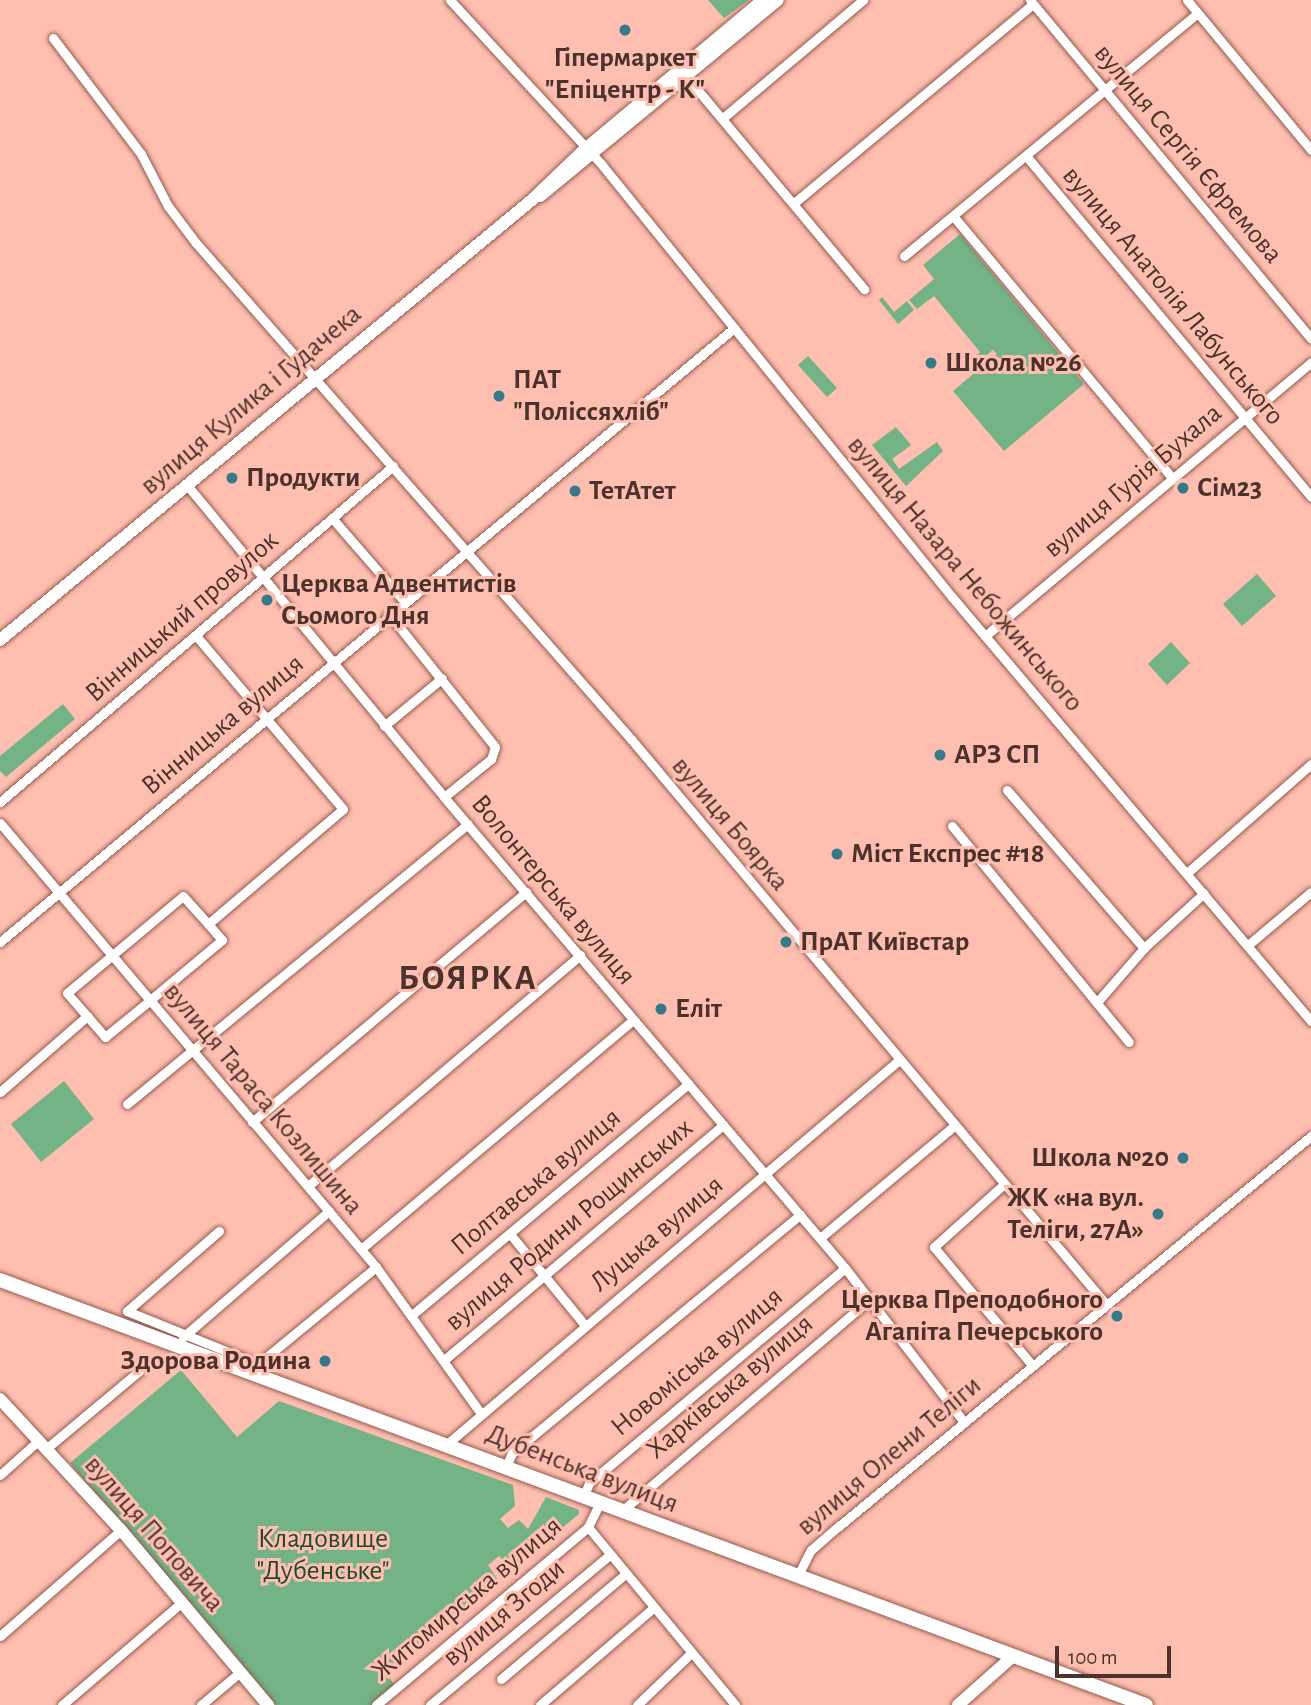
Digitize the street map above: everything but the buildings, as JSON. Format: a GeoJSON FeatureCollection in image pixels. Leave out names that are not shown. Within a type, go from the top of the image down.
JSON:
{"type":"FeatureCollection","features":[{"type":"Feature","properties":{"kind":"main road","name":"вулиця Кулика і Гудачека"},"geometry":{"type":"LineString","coordinates":[[0,640],[588,153],[763,0]]}},
{"type":"Feature","properties":{"kind":"main road","name":"вулиця Кулика і Гудачека"},"geometry":{"type":"LineString","coordinates":[[588,153],[778,0]]}},
{"type":"Feature","properties":{"kind":"main road","name":"Дубенська вулиця"},"geometry":{"type":"LineString","coordinates":[[0,1280],[180,1339],[797,1577],[1146,1705]]}},
{"type":"Feature","properties":{"kind":"main road","name":"вулиця Поповича"},"geometry":{"type":"LineString","coordinates":[[0,1400],[121,1530],[268,1705]]}},
{"type":"Feature","properties":{"kind":"main road"},"geometry":{"type":"LineString","coordinates":[[958,1705],[1012,1657]]}},
{"type":"Feature","properties":{"kind":"street","name":"вулиця Назара Небожинського"},"geometry":{"type":"LineString","coordinates":[[450,0],[588,153],[985,636],[1311,1021]]}},
{"type":"Feature","properties":{"kind":"street"},"geometry":{"type":"LineString","coordinates":[[724,117],[863,0]]}},
{"type":"Feature","properties":{"kind":"street"},"geometry":{"type":"LineString","coordinates":[[1187,0],[1311,150]]}},
{"type":"Feature","properties":{"kind":"street"},"geometry":{"type":"LineString","coordinates":[[794,203],[1031,2]]}},
{"type":"Feature","properties":{"kind":"street","name":"вулиця Сергія Єфремова"},"geometry":{"type":"LineString","coordinates":[[1031,2],[1311,338]]}},
{"type":"Feature","properties":{"kind":"street"},"geometry":{"type":"LineString","coordinates":[[904,256],[1198,13]]}},
{"type":"Feature","properties":{"kind":"street","name":"вулиця Боярка"},"geometry":{"type":"LineString","coordinates":[[53,38],[141,154],[168,206],[196,243],[467,549],[1105,1303]]}},
{"type":"Feature","properties":{"kind":"street"},"geometry":{"type":"LineString","coordinates":[[686,76],[724,117],[864,289]]}},
{"type":"Feature","properties":{"kind":"street","name":"вулиця Анатолія Лабунського"},"geometry":{"type":"LineString","coordinates":[[1027,157],[1311,497]]}},
{"type":"Feature","properties":{"kind":"street"},"geometry":{"type":"LineString","coordinates":[[954,217],[1172,478]]}},
{"type":"Feature","properties":{"kind":"street","name":"Вінницька вулиця"},"geometry":{"type":"LineString","coordinates":[[0,943],[404,601],[734,328]]}},
{"type":"Feature","properties":{"kind":"street","name":"вулиця Гурія Бухала"},"geometry":{"type":"LineString","coordinates":[[985,636],[1311,362]]}},
{"type":"Feature","properties":{"kind":"street","name":"Вінницький провулок"},"geometry":{"type":"LineString","coordinates":[[0,802],[197,637],[393,466]]}},
{"type":"Feature","properties":{"kind":"street","name":"Волонтерська вулиця"},"geometry":{"type":"LineString","coordinates":[[187,485],[261,579],[384,726],[845,1268],[964,1422]]}},
{"type":"Feature","properties":{"kind":"street"},"geometry":{"type":"LineString","coordinates":[[332,517],[404,601]]}},
{"type":"Feature","properties":{"kind":"street"},"geometry":{"type":"LineString","coordinates":[[389,614],[484,730],[497,754],[444,797]]}},
{"type":"Feature","properties":{"kind":"street"},"geometry":{"type":"LineString","coordinates":[[197,637],[343,809],[208,924]]}},
{"type":"Feature","properties":{"kind":"street"},"geometry":{"type":"LineString","coordinates":[[384,726],[442,678]]}},
{"type":"Feature","properties":{"kind":"street"},"geometry":{"type":"LineString","coordinates":[[1187,873],[1311,764]]}},
{"type":"Feature","properties":{"kind":"street"},"geometry":{"type":"LineString","coordinates":[[1006,790],[1144,948]]}},
{"type":"Feature","properties":{"kind":"street","name":"вулиця Тараса Козлишина"},"geometry":{"type":"LineString","coordinates":[[0,823],[376,1267],[413,1314],[480,1412]]}},
{"type":"Feature","properties":{"kind":"street"},"geometry":{"type":"LineString","coordinates":[[127,1104],[468,824]]}},
{"type":"Feature","properties":{"kind":"street"},"geometry":{"type":"LineString","coordinates":[[953,826],[1129,1042]]}},
{"type":"Feature","properties":{"kind":"street"},"geometry":{"type":"LineString","coordinates":[[253,1122],[526,892]]}},
{"type":"Feature","properties":{"kind":"street"},"geometry":{"type":"LineString","coordinates":[[1248,945],[1311,892]]}},
{"type":"Feature","properties":{"kind":"street"},"geometry":{"type":"LineString","coordinates":[[1098,1001],[1144,948],[1204,893]]}},
{"type":"Feature","properties":{"kind":"street"},"geometry":{"type":"LineString","coordinates":[[183,896],[222,940],[105,1037],[67,993],[111,956],[183,896]]}},
{"type":"Feature","properties":{"kind":"street"},"geometry":{"type":"LineString","coordinates":[[308,1186],[580,955]]}},
{"type":"Feature","properties":{"kind":"street"},"geometry":{"type":"LineString","coordinates":[[0,1092],[87,1016]]}},
{"type":"Feature","properties":{"kind":"street"},"geometry":{"type":"LineString","coordinates":[[361,1249],[633,1020]]}},
{"type":"Feature","properties":{"kind":"street","name":"Луцька вулиця"},"geometry":{"type":"LineString","coordinates":[[447,1444],[480,1412],[898,1061]]}},
{"type":"Feature","properties":{"kind":"street","name":"Полтавська вулиця"},"geometry":{"type":"LineString","coordinates":[[413,1314],[688,1084]]}},
{"type":"Feature","properties":{"kind":"street","name":"вулиця Родини Рощинських"},"geometry":{"type":"LineString","coordinates":[[444,1360],[723,1125]]}},
{"type":"Feature","properties":{"kind":"street"},"geometry":{"type":"LineString","coordinates":[[820,1238],[954,1126]]}},
{"type":"Feature","properties":{"kind":"street","name":"вулиця Олени Теліги"},"geometry":{"type":"LineString","coordinates":[[797,1577],[811,1550],[1105,1303],[1311,1136]]}},
{"type":"Feature","properties":{"kind":"street"},"geometry":{"type":"LineString","coordinates":[[1003,1185],[934,1247],[1032,1365]]}},
{"type":"Feature","properties":{"kind":"street"},"geometry":{"type":"LineString","coordinates":[[180,1339],[329,1211]]}},
{"type":"Feature","properties":{"kind":"street"},"geometry":{"type":"LineString","coordinates":[[506,1466],[512,1453],[800,1215]]}},
{"type":"Feature","properties":{"kind":"street"},"geometry":{"type":"LineString","coordinates":[[219,1231],[127,1311],[180,1339],[258,1364],[376,1267]]}},
{"type":"Feature","properties":{"kind":"street"},"geometry":{"type":"LineString","coordinates":[[510,1234],[584,1324]]}},
{"type":"Feature","properties":{"kind":"street","name":"Новоміська вулиця"},"geometry":{"type":"LineString","coordinates":[[584,1495],[589,1483],[845,1268]]}},
{"type":"Feature","properties":{"kind":"street","name":"Харківська вулиця"},"geometry":{"type":"LineString","coordinates":[[623,1510],[868,1301]]}},
{"type":"Feature","properties":{"kind":"street"},"geometry":{"type":"LineString","coordinates":[[0,1475],[139,1371]]}},
{"type":"Feature","properties":{"kind":"street"},"geometry":{"type":"LineString","coordinates":[[600,1502],[587,1527],[607,1556],[729,1703]]}},
{"type":"Feature","properties":{"kind":"street","name":"Житомирська вулиця"},"geometry":{"type":"LineString","coordinates":[[376,1705],[587,1527]]}},
{"type":"Feature","properties":{"kind":"street"},"geometry":{"type":"LineString","coordinates":[[0,1636],[121,1530]]}},
{"type":"Feature","properties":{"kind":"street","name":"вулиця Згоди"},"geometry":{"type":"LineString","coordinates":[[430,1705],[607,1556]]}},
{"type":"Feature","properties":{"kind":"street"},"geometry":{"type":"LineString","coordinates":[[501,1679],[624,1575]]}},
{"type":"Feature","properties":{"kind":"street"},"geometry":{"type":"LineString","coordinates":[[62,1705],[182,1602]]}},
{"type":"Feature","properties":{"kind":"street"},"geometry":{"type":"LineString","coordinates":[[540,1705],[652,1609]]}},
{"type":"Feature","properties":{"kind":"street"},"geometry":{"type":"LineString","coordinates":[[637,1705],[690,1654]]}},
{"type":"Feature","properties":{"kind":"street"},"geometry":{"type":"LineString","coordinates":[[201,1705],[240,1672]]}},
{"type":"Feature","properties":{"kind":"green space"},"geometry":{"type":"Polygon","coordinates":[[[708,0],[749,0],[724,18],[708,0]]]}},
{"type":"Feature","properties":{"kind":"green space"},"geometry":{"type":"Polygon","coordinates":[[[960,234],[1084,384],[1004,451],[953,391],[997,354],[993,350],[968,371],[964,366],[980,352],[934,296],[917,309],[909,300],[934,279],[923,265],[960,234]]]}},
{"type":"Feature","properties":{"kind":"green space"},"geometry":{"type":"Polygon","coordinates":[[[882,297],[894,312],[907,301],[914,310],[898,324],[879,300],[882,297]]]}},
{"type":"Feature","properties":{"kind":"green space"},"geometry":{"type":"Polygon","coordinates":[[[808,356],[837,388],[827,397],[798,365],[808,356]]]}},
{"type":"Feature","properties":{"kind":"green space"},"geometry":{"type":"Polygon","coordinates":[[[896,427],[911,445],[892,459],[899,469],[937,442],[943,451],[906,486],[872,445],[896,427]]]}},
{"type":"Feature","properties":{"kind":"green space"},"geometry":{"type":"Polygon","coordinates":[[[1257,574],[1276,596],[1242,626],[1223,604],[1257,574]]]}},
{"type":"Feature","properties":{"kind":"green space"},"geometry":{"type":"Polygon","coordinates":[[[1171,642],[1190,663],[1167,685],[1148,664],[1171,642]]]}},
{"type":"Feature","properties":{"kind":"green space"},"geometry":{"type":"Polygon","coordinates":[[[63,704],[75,719],[6,777],[0,771],[0,756],[63,704]]]}},
{"type":"Feature","properties":{"kind":"green space"},"geometry":{"type":"Polygon","coordinates":[[[64,1081],[94,1119],[41,1162],[11,1124],[64,1081]]]}},
{"type":"Feature","properties":{"kind":"green space","name":"Кладовище \"Дубенське\""},"geometry":{"type":"Polygon","coordinates":[[[181,1370],[237,1437],[279,1401],[513,1485],[515,1506],[500,1519],[508,1528],[519,1520],[528,1529],[546,1497],[579,1510],[579,1514],[511,1570],[499,1556],[488,1565],[498,1580],[386,1673],[396,1687],[374,1705],[276,1705],[70,1463],[181,1370]]]}},
{"type":"Feature","properties":{"kind":"place","name":"Гіпермаркет \"Епіцентр - К\""},"geometry":{"type":"Point","coordinates":[625,30]}},
{"type":"Feature","properties":{"kind":"place","name":"Школа №26"},"geometry":{"type":"Point","coordinates":[931,363]}},
{"type":"Feature","properties":{"kind":"place","name":"ПАТ \"Поліссяхліб\""},"geometry":{"type":"Point","coordinates":[499,396]}},
{"type":"Feature","properties":{"kind":"place","name":"Продукти"},"geometry":{"type":"Point","coordinates":[232,478]}},
{"type":"Feature","properties":{"kind":"place","name":"Сім23"},"geometry":{"type":"Point","coordinates":[1183,488]}},
{"type":"Feature","properties":{"kind":"place","name":"ТетАтет"},"geometry":{"type":"Point","coordinates":[575,491]}},
{"type":"Feature","properties":{"kind":"place","name":"Церква Адвентистів Сьомого Дня"},"geometry":{"type":"Point","coordinates":[267,600]}},
{"type":"Feature","properties":{"kind":"place","name":"АРЗ СП"},"geometry":{"type":"Point","coordinates":[940,755]}},
{"type":"Feature","properties":{"kind":"place","name":"Міст Експрес #18"},"geometry":{"type":"Point","coordinates":[837,854]}},
{"type":"Feature","properties":{"kind":"place","name":"ПрАТ Київстар"},"geometry":{"type":"Point","coordinates":[786,942]}},
{"type":"Feature","properties":{"kind":"place","name":"Еліт"},"geometry":{"type":"Point","coordinates":[661,1009]}},
{"type":"Feature","properties":{"kind":"place","name":"Школа №20"},"geometry":{"type":"Point","coordinates":[1183,1158]}},
{"type":"Feature","properties":{"kind":"place","name":"ЖК «на вул. Теліги, 27А»"},"geometry":{"type":"Point","coordinates":[1158,1214]}},
{"type":"Feature","properties":{"kind":"place","name":"Церква Преподобного Агапіта Печерського"},"geometry":{"type":"Point","coordinates":[1117,1316]}},
{"type":"Feature","properties":{"kind":"place","name":"Здорова Родина"},"geometry":{"type":"Point","coordinates":[325,1361]}},
{"type":"Feature","properties":{"kind":"district","name":"БОЯРКА"},"geometry":{"type":"Point","coordinates":[468,979]}}]}
